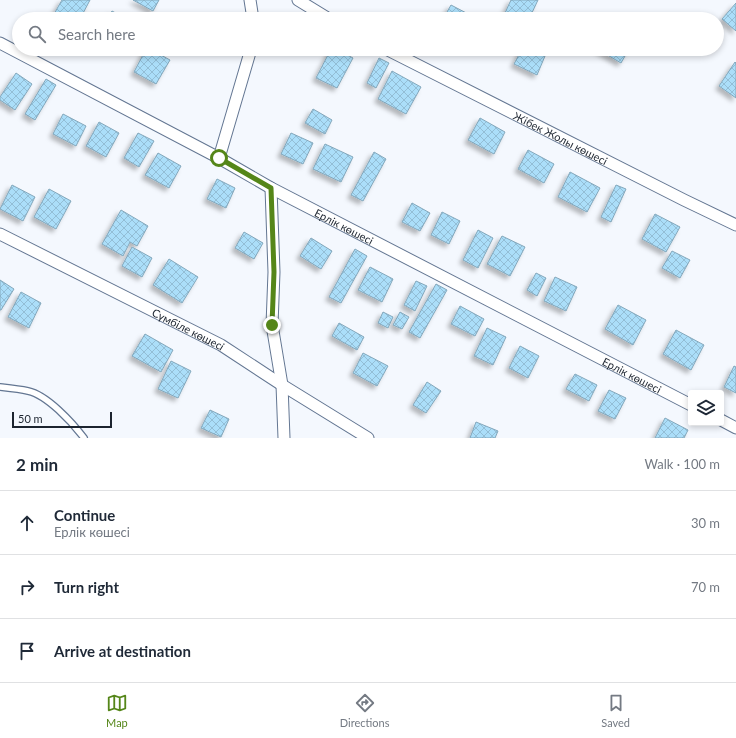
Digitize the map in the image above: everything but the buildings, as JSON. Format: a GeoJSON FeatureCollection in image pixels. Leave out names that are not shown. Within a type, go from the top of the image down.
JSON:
{"type":"FeatureCollection","features":[{"type":"Feature","properties":{"kind":"street"},"geometry":{"type":"LineString","coordinates":[[250,0],[253,12]]}},
{"type":"Feature","properties":{"kind":"street"},"geometry":{"type":"LineString","coordinates":[[298,0],[318,12]]}},
{"type":"Feature","properties":{"kind":"street","name":"Ерлік көшесі"},"geometry":{"type":"LineString","coordinates":[[0,43],[12,49]]}},
{"type":"Feature","properties":{"kind":"street","name":"Ерлік көшесі"},"geometry":{"type":"LineString","coordinates":[[25,56],[219,158],[271,188],[688,402]]}},
{"type":"Feature","properties":{"kind":"street"},"geometry":{"type":"LineString","coordinates":[[219,158],[249,56]]}},
{"type":"Feature","properties":{"kind":"street","name":"Жібек Жолы көшесі"},"geometry":{"type":"LineString","coordinates":[[400,56],[736,225]]}},
{"type":"Feature","properties":{"kind":"street"},"geometry":{"type":"LineString","coordinates":[[271,188],[274,272],[272,325],[282,385],[284,438]]}},
{"type":"Feature","properties":{"kind":"street","name":"Сүмбіле көшесі"},"geometry":{"type":"LineString","coordinates":[[0,234],[221,345],[368,438]]}},
{"type":"Feature","properties":{"kind":"street"},"geometry":{"type":"LineString","coordinates":[[724,422],[736,428]]}},
{"type":"Feature","properties":{"kind":"lane"},"geometry":{"type":"LineString","coordinates":[[0,387],[29,391],[44,398],[79,431],[84,438]]}},
{"type":"Feature","properties":{"kind":"route"},"geometry":{"type":"LineString","coordinates":[[219,158],[271,188],[274,272],[272,325]]}}]}
